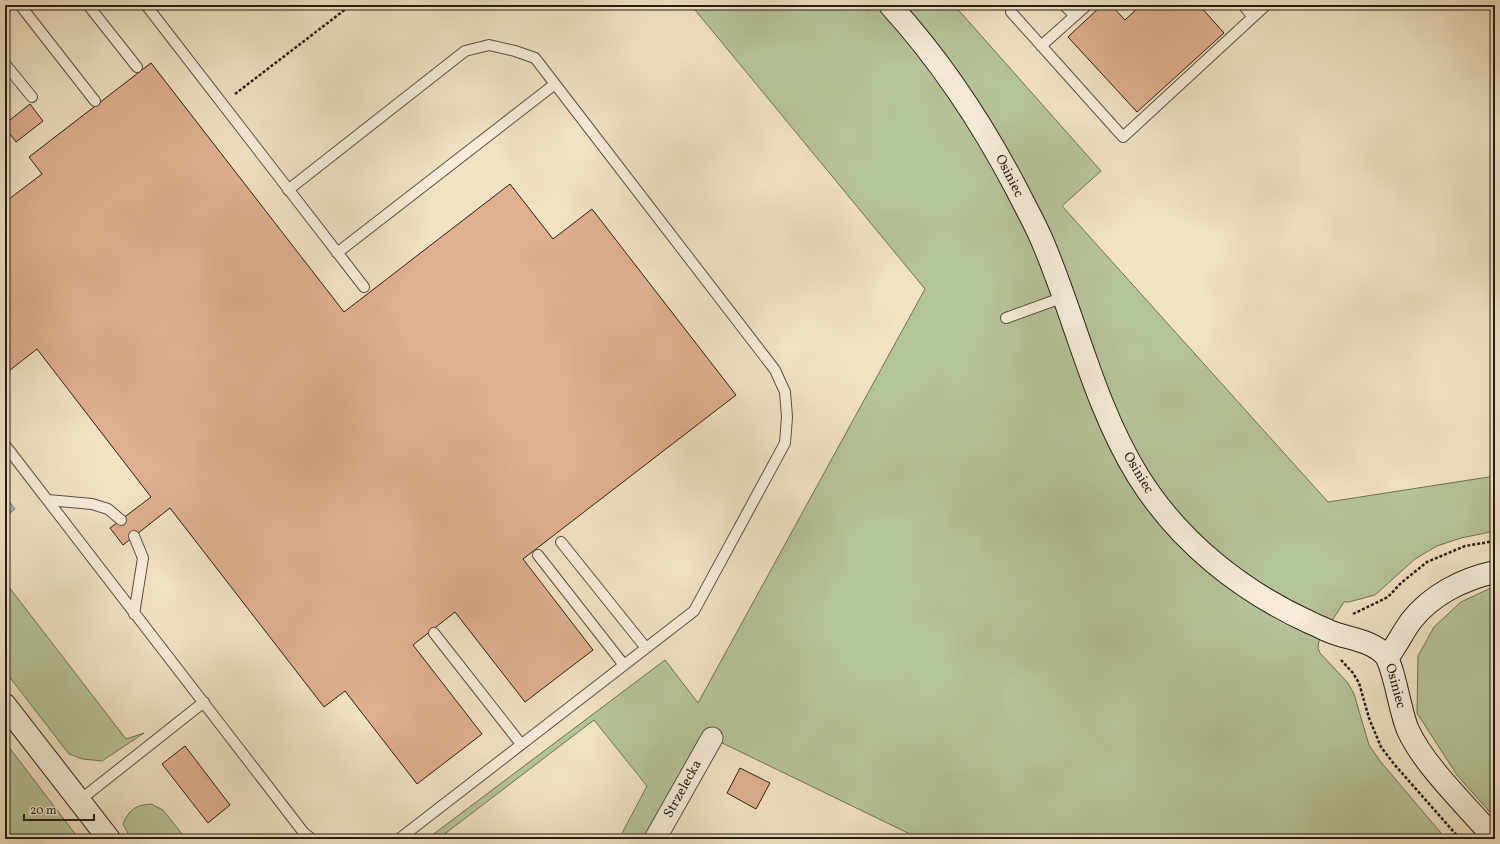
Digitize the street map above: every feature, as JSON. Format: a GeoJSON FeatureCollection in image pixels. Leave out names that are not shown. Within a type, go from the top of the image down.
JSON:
{"type":"FeatureCollection","features":[{"type":"Feature","properties":{"kind":"street","name":"Osiniec"},"geometry":{"type":"LineString","coordinates":[[890,5],[942,68],[969,106],[995,148],[1041,238],[1107,413],[1142,482],[1158,505],[1180,531],[1242,586],[1299,617],[1331,632],[1370,644],[1388,658],[1400,708],[1409,731],[1434,768],[1495,839]]}},
{"type":"Feature","properties":{"kind":"street"},"geometry":{"type":"LineString","coordinates":[[1388,658],[1411,621],[1425,606],[1446,590],[1466,581],[1495,572]]}},
{"type":"Feature","properties":{"kind":"street"},"geometry":{"type":"LineString","coordinates":[[5,705],[109,839]]}},
{"type":"Feature","properties":{"kind":"street","name":"Strzelecka"},"geometry":{"type":"LineString","coordinates":[[655,839],[712,738]]}},
{"type":"Feature","properties":{"kind":"lane"},"geometry":{"type":"LineString","coordinates":[[20,5],[95,100]]}},
{"type":"Feature","properties":{"kind":"lane"},"geometry":{"type":"LineString","coordinates":[[88,5],[137,66]]}},
{"type":"Feature","properties":{"kind":"lane"},"geometry":{"type":"LineString","coordinates":[[146,5],[364,287]]}},
{"type":"Feature","properties":{"kind":"lane"},"geometry":{"type":"LineString","coordinates":[[1064,5],[1075,16]]}},
{"type":"Feature","properties":{"kind":"lane"},"geometry":{"type":"LineString","coordinates":[[1041,46],[1087,5]]}},
{"type":"Feature","properties":{"kind":"lane"},"geometry":{"type":"LineString","coordinates":[[1242,5],[1253,17]]}},
{"type":"Feature","properties":{"kind":"lane"},"geometry":{"type":"LineString","coordinates":[[1012,12],[1123,137],[1266,5]]}},
{"type":"Feature","properties":{"kind":"lane"},"geometry":{"type":"LineString","coordinates":[[288,190],[465,51],[489,46],[515,51],[535,58],[775,370],[785,392],[787,417],[785,443],[694,611],[399,839]]}},
{"type":"Feature","properties":{"kind":"lane"},"geometry":{"type":"LineString","coordinates":[[5,64],[32,98]]}},
{"type":"Feature","properties":{"kind":"lane"},"geometry":{"type":"LineString","coordinates":[[337,252],[555,84]]}},
{"type":"Feature","properties":{"kind":"lane"},"geometry":{"type":"LineString","coordinates":[[1006,318],[1064,296]]}},
{"type":"Feature","properties":{"kind":"lane"},"geometry":{"type":"LineString","coordinates":[[5,445],[304,833],[312,839]]}},
{"type":"Feature","properties":{"kind":"lane"},"geometry":{"type":"LineString","coordinates":[[48,500],[92,504],[108,509],[121,520]]}},
{"type":"Feature","properties":{"kind":"lane"},"geometry":{"type":"LineString","coordinates":[[134,536],[143,558],[134,614]]}},
{"type":"Feature","properties":{"kind":"lane"},"geometry":{"type":"LineString","coordinates":[[561,542],[646,648]]}},
{"type":"Feature","properties":{"kind":"lane"},"geometry":{"type":"LineString","coordinates":[[538,555],[624,664]]}},
{"type":"Feature","properties":{"kind":"lane"},"geometry":{"type":"LineString","coordinates":[[434,633],[521,744]]}},
{"type":"Feature","properties":{"kind":"lane"},"geometry":{"type":"LineString","coordinates":[[80,800],[204,702]]}},
{"type":"Feature","properties":{"kind":"path"},"geometry":{"type":"LineString","coordinates":[[222,104],[350,5]]}},
{"type":"Feature","properties":{"kind":"green space"},"geometry":{"type":"Polygon","coordinates":[[[691,5],[954,5],[1101,171],[1062,206],[1328,502],[1495,476],[1495,531],[1461,538],[1437,546],[1415,559],[1375,595],[1344,602],[1319,641],[1318,648],[1320,653],[1348,683],[1354,694],[1369,745],[1380,761],[1446,839],[909,839],[912,835],[712,738],[655,839],[619,839],[647,786],[594,720],[438,839],[427,839],[665,660],[698,703],[925,289],[691,5]]]}},
{"type":"Feature","properties":{"kind":"green space"},"geometry":{"type":"Polygon","coordinates":[[[5,582],[126,739],[144,733],[102,761],[83,759],[69,754],[5,671],[5,582]]]}},
{"type":"Feature","properties":{"kind":"green space"},"geometry":{"type":"Polygon","coordinates":[[[1495,586],[1495,818],[1457,775],[1417,713],[1418,656],[1434,627],[1461,602],[1495,586]]]}},
{"type":"Feature","properties":{"kind":"green space"},"geometry":{"type":"Polygon","coordinates":[[[5,742],[79,839],[9,839],[5,833],[5,742]]]}},
{"type":"Feature","properties":{"kind":"green space"},"geometry":{"type":"Polygon","coordinates":[[[151,804],[163,810],[186,839],[131,839],[123,824],[125,819],[133,809],[151,804]]]}},
{"type":"Feature","properties":{"kind":"water"},"geometry":{"type":"Polygon","coordinates":[[[5,496],[15,509],[5,517],[5,496]]]}},
{"type":"Feature","properties":{"kind":"building"},"geometry":{"type":"Polygon","coordinates":[[[1102,5],[1111,5],[1125,20],[1141,5],[1199,5],[1224,33],[1137,112],[1068,37],[1102,5]]]}},
{"type":"Feature","properties":{"kind":"building"},"geometry":{"type":"Polygon","coordinates":[[[151,63],[344,312],[510,184],[553,239],[592,209],[736,395],[523,559],[593,650],[525,702],[455,612],[413,645],[482,734],[417,784],[345,691],[324,707],[170,508],[123,545],[110,528],[151,497],[37,349],[5,374],[5,202],[42,174],[29,157],[151,63]]]}},
{"type":"Feature","properties":{"kind":"building"},"geometry":{"type":"Polygon","coordinates":[[[30,104],[43,121],[16,142],[5,127],[5,124],[30,104]]]}},
{"type":"Feature","properties":{"kind":"building"},"geometry":{"type":"Polygon","coordinates":[[[185,746],[230,805],[208,823],[162,764],[185,746]]]}},
{"type":"Feature","properties":{"kind":"building"},"geometry":{"type":"Polygon","coordinates":[[[740,768],[770,783],[756,809],[727,793],[740,768]]]}}]}
